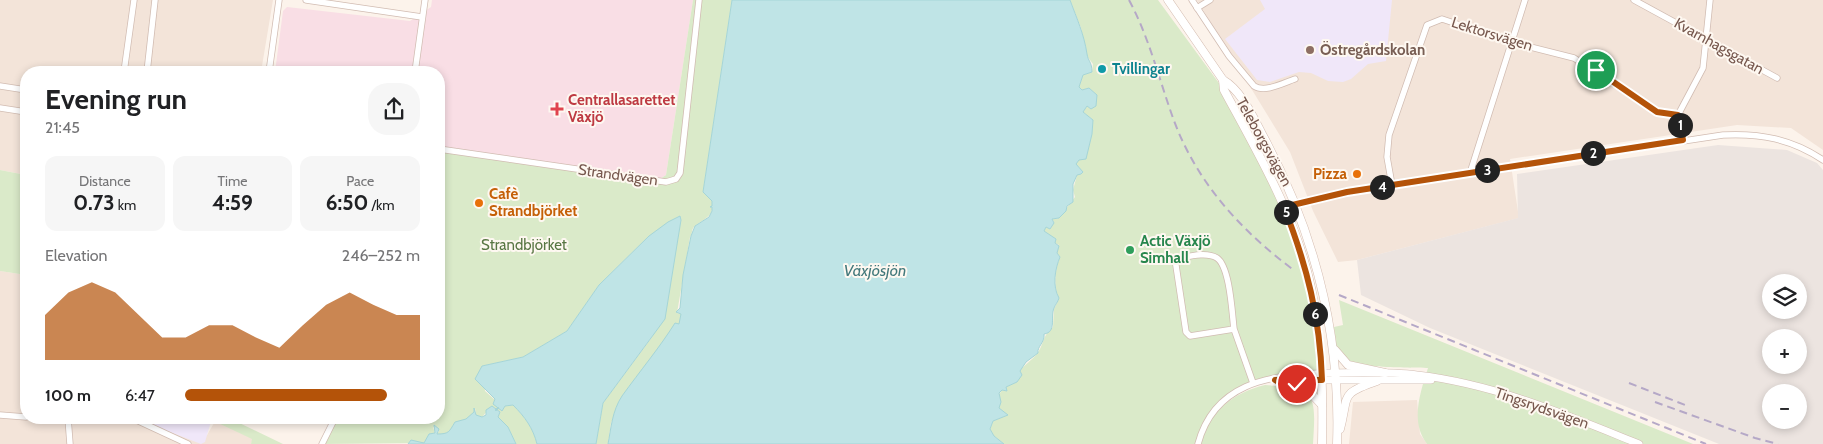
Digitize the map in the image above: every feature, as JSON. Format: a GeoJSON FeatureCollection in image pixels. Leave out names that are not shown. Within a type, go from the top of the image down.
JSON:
{"type":"FeatureCollection","features":[{"type":"Feature","properties":{"kind":"main road","name":"Teleborgsvägen"},"geometry":{"type":"LineString","coordinates":[[1168,0],[1223,80],[1224,90],[1268,172],[1284,207],[1311,287],[1322,377],[1322,444]]}},
{"type":"Feature","properties":{"kind":"main road","name":"Teleborgsvägen"},"geometry":{"type":"LineString","coordinates":[[1223,80],[1231,84],[1253,117],[1297,203],[1318,268],[1334,346],[1337,442]]}},
{"type":"Feature","properties":{"kind":"main road"},"geometry":{"type":"LineString","coordinates":[[1334,346],[1343,361],[1348,365],[1385,373]]}},
{"type":"Feature","properties":{"kind":"main road"},"geometry":{"type":"LineString","coordinates":[[1275,380],[1280,383],[1306,387],[1322,405]]}},
{"type":"Feature","properties":{"kind":"main road"},"geometry":{"type":"LineString","coordinates":[[1337,442],[1346,398],[1358,388],[1377,381]]}},
{"type":"Feature","properties":{"kind":"street"},"geometry":{"type":"LineString","coordinates":[[125,66],[134,0]]}},
{"type":"Feature","properties":{"kind":"street"},"geometry":{"type":"LineString","coordinates":[[148,66],[155,0]]}},
{"type":"Feature","properties":{"kind":"street"},"geometry":{"type":"LineString","coordinates":[[271,66],[279,0]]}},
{"type":"Feature","properties":{"kind":"street"},"geometry":{"type":"LineString","coordinates":[[306,0],[422,17]]}},
{"type":"Feature","properties":{"kind":"street"},"geometry":{"type":"LineString","coordinates":[[416,66],[425,0]]}},
{"type":"Feature","properties":{"kind":"street","name":"Strandvägen"},"geometry":{"type":"LineString","coordinates":[[445,151],[666,182],[676,179],[680,173],[699,0]]}},
{"type":"Feature","properties":{"kind":"street"},"geometry":{"type":"LineString","coordinates":[[1192,0],[1228,56],[1254,86],[1259,89],[1265,88],[1295,79]]}},
{"type":"Feature","properties":{"kind":"street"},"geometry":{"type":"LineString","coordinates":[[1197,8],[1210,0]]}},
{"type":"Feature","properties":{"kind":"street"},"geometry":{"type":"LineString","coordinates":[[1470,173],[1525,0]]}},
{"type":"Feature","properties":{"kind":"street","name":"Kvarnhagsgatan"},"geometry":{"type":"LineString","coordinates":[[1634,0],[1777,78]]}},
{"type":"Feature","properties":{"kind":"street"},"geometry":{"type":"LineString","coordinates":[[1683,140],[1678,115],[1702,68],[1707,39],[1710,0]]}},
{"type":"Feature","properties":{"kind":"street","name":"Lektorsvägen"},"geometry":{"type":"LineString","coordinates":[[1392,185],[1387,157],[1389,135],[1427,25],[1442,19],[1512,42],[1574,58],[1657,112],[1678,115]]}},
{"type":"Feature","properties":{"kind":"street"},"geometry":{"type":"LineString","coordinates":[[0,86],[20,89]]}},
{"type":"Feature","properties":{"kind":"street"},"geometry":{"type":"LineString","coordinates":[[0,108],[20,111]]}},
{"type":"Feature","properties":{"kind":"street"},"geometry":{"type":"LineString","coordinates":[[1284,207],[1347,192],[1683,140],[1745,134],[1769,136],[1808,149],[1823,160]]}},
{"type":"Feature","properties":{"kind":"street"},"geometry":{"type":"LineString","coordinates":[[1234,329],[1190,336],[1186,332],[1175,259],[1207,255],[1217,258],[1225,267],[1234,329],[1253,383]]}},
{"type":"Feature","properties":{"kind":"street","name":"Tingsrydsvägen"},"geometry":{"type":"LineString","coordinates":[[1322,377],[1385,373],[1418,375],[1505,393],[1639,444]]}},
{"type":"Feature","properties":{"kind":"street"},"geometry":{"type":"LineString","coordinates":[[1198,444],[1201,432],[1215,409],[1234,392],[1253,383],[1285,374],[1322,377]]}},
{"type":"Feature","properties":{"kind":"street"},"geometry":{"type":"LineString","coordinates":[[1265,380],[1322,377]]}},
{"type":"Feature","properties":{"kind":"street","name":"Tingsrydsvägen"},"geometry":{"type":"LineString","coordinates":[[1336,377],[1377,381],[1442,380]]}},
{"type":"Feature","properties":{"kind":"street"},"geometry":{"type":"LineString","coordinates":[[0,415],[20,417]]}},
{"type":"Feature","properties":{"kind":"street"},"geometry":{"type":"LineString","coordinates":[[68,424],[70,444]]}},
{"type":"Feature","properties":{"kind":"street"},"geometry":{"type":"LineString","coordinates":[[145,424],[188,444]]}},
{"type":"Feature","properties":{"kind":"street"},"geometry":{"type":"LineString","coordinates":[[322,444],[333,424]]}},
{"type":"Feature","properties":{"kind":"shaded area"},"geometry":{"type":"Polygon","coordinates":[[[0,0],[273,0],[262,66],[20,66],[20,174],[0,170],[0,0]]]}},
{"type":"Feature","properties":{"kind":"shaded area","name":"Centrallasarettet Växjö"},"geometry":{"type":"Polygon","coordinates":[[[432,0],[693,0],[666,175],[660,179],[445,147],[445,66],[276,66],[283,11],[287,7],[410,21],[431,7],[432,0]]]}},
{"type":"Feature","properties":{"kind":"shaded area"},"geometry":{"type":"Polygon","coordinates":[[[1197,0],[1823,0],[1823,150],[1791,128],[1737,125],[1510,159],[1519,218],[1357,260],[1338,262],[1313,211],[1290,152],[1197,0]]]}},
{"type":"Feature","properties":{"kind":"shaded area","name":"Östregårdskolan"},"geometry":{"type":"Polygon","coordinates":[[[1260,0],[1392,0],[1386,61],[1368,64],[1351,79],[1343,82],[1328,81],[1311,73],[1299,72],[1270,82],[1257,80],[1225,39],[1265,9],[1260,0]]]}},
{"type":"Feature","properties":{"kind":"shaded area"},"geometry":{"type":"Polygon","coordinates":[[[1718,145],[1787,150],[1817,163],[1823,170],[1823,444],[1719,444],[1430,328],[1361,295],[1357,260],[1518,218],[1517,174],[1718,145]]]}},
{"type":"Feature","properties":{"kind":"shaded area"},"geometry":{"type":"Polygon","coordinates":[[[0,271],[20,274],[20,424],[168,424],[202,438],[207,435],[213,424],[232,424],[255,433],[251,444],[0,444],[0,271]]]}},
{"type":"Feature","properties":{"kind":"shaded area"},"geometry":{"type":"Polygon","coordinates":[[[1417,400],[1420,434],[1427,444],[1349,444],[1353,402],[1417,400]]]}},
{"type":"Feature","properties":{"kind":"shaded area"},"geometry":{"type":"Polygon","coordinates":[[[149,424],[210,424],[205,442],[201,444],[149,424]]]}},
{"type":"Feature","properties":{"kind":"green space","name":"Strandbjörket"},"geometry":{"type":"Polygon","coordinates":[[[693,0],[732,0],[703,192],[712,201],[712,210],[708,216],[694,227],[690,237],[677,313],[682,314],[679,325],[675,324],[668,337],[620,401],[611,423],[608,444],[596,444],[603,403],[652,337],[681,221],[649,236],[599,285],[567,331],[523,357],[482,366],[485,391],[495,400],[493,403],[502,410],[505,406],[513,405],[528,423],[537,444],[516,444],[508,427],[498,417],[500,412],[492,406],[482,417],[476,415],[475,408],[474,412],[467,419],[454,424],[450,432],[446,434],[437,434],[439,431],[433,427],[435,433],[430,434],[424,443],[321,444],[331,424],[445,424],[445,147],[660,179],[666,175],[693,0]]]}},
{"type":"Feature","properties":{"kind":"green space"},"geometry":{"type":"Polygon","coordinates":[[[1070,0],[1158,0],[1224,90],[1268,172],[1311,287],[1322,380],[1275,380],[1253,383],[1215,409],[1198,444],[1004,444],[994,436],[990,429],[993,421],[1007,415],[999,408],[998,396],[1002,390],[1007,391],[1006,387],[1017,382],[1021,375],[1020,371],[1036,355],[1047,333],[1053,327],[1054,309],[1059,299],[1055,283],[1060,257],[1057,253],[1059,245],[1055,243],[1056,239],[1047,235],[1044,231],[1046,227],[1050,229],[1054,222],[1052,219],[1057,219],[1075,197],[1073,190],[1077,175],[1083,172],[1076,164],[1078,160],[1085,159],[1092,134],[1093,120],[1083,112],[1087,106],[1091,109],[1095,106],[1097,95],[1089,88],[1082,90],[1079,87],[1083,75],[1092,72],[1093,64],[1087,56],[1081,28],[1070,0]]]}},
{"type":"Feature","properties":{"kind":"green space"},"geometry":{"type":"Polygon","coordinates":[[[0,170],[20,174],[20,274],[0,271],[0,170]]]}},
{"type":"Feature","properties":{"kind":"green space"},"geometry":{"type":"Polygon","coordinates":[[[1339,300],[1693,444],[1427,444],[1419,426],[1418,407],[1428,368],[1366,365],[1344,359],[1339,354],[1335,341],[1334,327],[1343,325],[1339,300]]]}},
{"type":"Feature","properties":{"kind":"green space"},"geometry":{"type":"Polygon","coordinates":[[[1265,385],[1295,389],[1304,392],[1310,397],[1314,414],[1313,444],[1201,444],[1210,422],[1224,405],[1253,388],[1265,385]]]}},
{"type":"Feature","properties":{"kind":"green space"},"geometry":{"type":"Polygon","coordinates":[[[220,424],[241,424],[283,444],[251,444],[252,439],[220,424]]]}},
{"type":"Feature","properties":{"kind":"water","name":"Växjösjön"},"geometry":{"type":"Polygon","coordinates":[[[732,0],[1070,0],[1092,69],[1092,72],[1083,75],[1079,87],[1082,90],[1089,88],[1097,95],[1096,106],[1091,109],[1087,106],[1083,112],[1093,120],[1092,134],[1086,159],[1079,160],[1076,164],[1083,172],[1077,175],[1073,184],[1073,202],[1067,206],[1066,211],[1059,218],[1052,219],[1054,223],[1050,229],[1046,227],[1044,231],[1056,239],[1055,243],[1059,246],[1057,253],[1060,257],[1055,283],[1059,298],[1054,307],[1052,328],[1048,333],[1044,334],[1038,353],[1026,362],[1020,371],[1022,375],[1017,382],[1006,387],[1007,391],[1002,390],[999,393],[1001,402],[999,408],[1008,415],[993,421],[990,429],[994,436],[1004,444],[608,444],[614,414],[622,396],[675,323],[679,324],[681,314],[676,312],[680,308],[683,275],[691,236],[695,226],[709,217],[712,211],[712,207],[710,207],[712,206],[712,201],[703,192],[732,0]]]}},
{"type":"Feature","properties":{"kind":"water"},"geometry":{"type":"Polygon","coordinates":[[[680,216],[681,220],[665,319],[603,403],[596,444],[537,444],[531,428],[517,409],[513,405],[505,406],[502,411],[493,404],[495,399],[475,379],[482,366],[523,357],[567,331],[599,285],[649,236],[680,216]]]}},
{"type":"Feature","properties":{"kind":"water"},"geometry":{"type":"Polygon","coordinates":[[[492,406],[500,412],[498,417],[508,427],[516,444],[408,444],[411,440],[424,443],[429,434],[435,433],[434,425],[439,429],[437,434],[444,434],[450,430],[455,422],[466,419],[474,412],[474,408],[476,415],[482,417],[486,415],[486,410],[492,406]]]}},
{"type":"Feature","properties":{"kind":"railway"},"geometry":{"type":"LineString","coordinates":[[1129,0],[1148,43],[1173,118],[1194,163],[1207,184],[1239,222],[1275,256],[1295,271]]}},
{"type":"Feature","properties":{"kind":"railway"},"geometry":{"type":"LineString","coordinates":[[1339,295],[1706,444]]}},
{"type":"Feature","properties":{"kind":"railway"},"geometry":{"type":"LineString","coordinates":[[1629,383],[1685,405]]}},
{"type":"Feature","properties":{"kind":"railway"},"geometry":{"type":"LineString","coordinates":[[1655,402],[1755,438],[1778,444]]}},
{"type":"Feature","properties":{"kind":"place","name":"Östregårdskolan"},"geometry":{"type":"Point","coordinates":[1310,50]}},
{"type":"Feature","properties":{"kind":"place","name":"Tvillingar"},"geometry":{"type":"Point","coordinates":[1102,69]}},
{"type":"Feature","properties":{"kind":"place","name":"Centrallasarettet Växjö"},"geometry":{"type":"Point","coordinates":[557,109]}},
{"type":"Feature","properties":{"kind":"place","name":"Pizza"},"geometry":{"type":"Point","coordinates":[1357,174]}},
{"type":"Feature","properties":{"kind":"place","name":"Cafè Strandbjörket"},"geometry":{"type":"Point","coordinates":[479,203]}},
{"type":"Feature","properties":{"kind":"place","name":"Actic Växjö Simhall"},"geometry":{"type":"Point","coordinates":[1130,250]}},
{"type":"Feature","properties":{"kind":"route"},"geometry":{"type":"LineString","coordinates":[[1297,384],[1280,383],[1275,380],[1322,380],[1320,351],[1311,287],[1284,207],[1306,200],[1347,192],[1683,140],[1678,115],[1657,112],[1596,70]]}}]}
